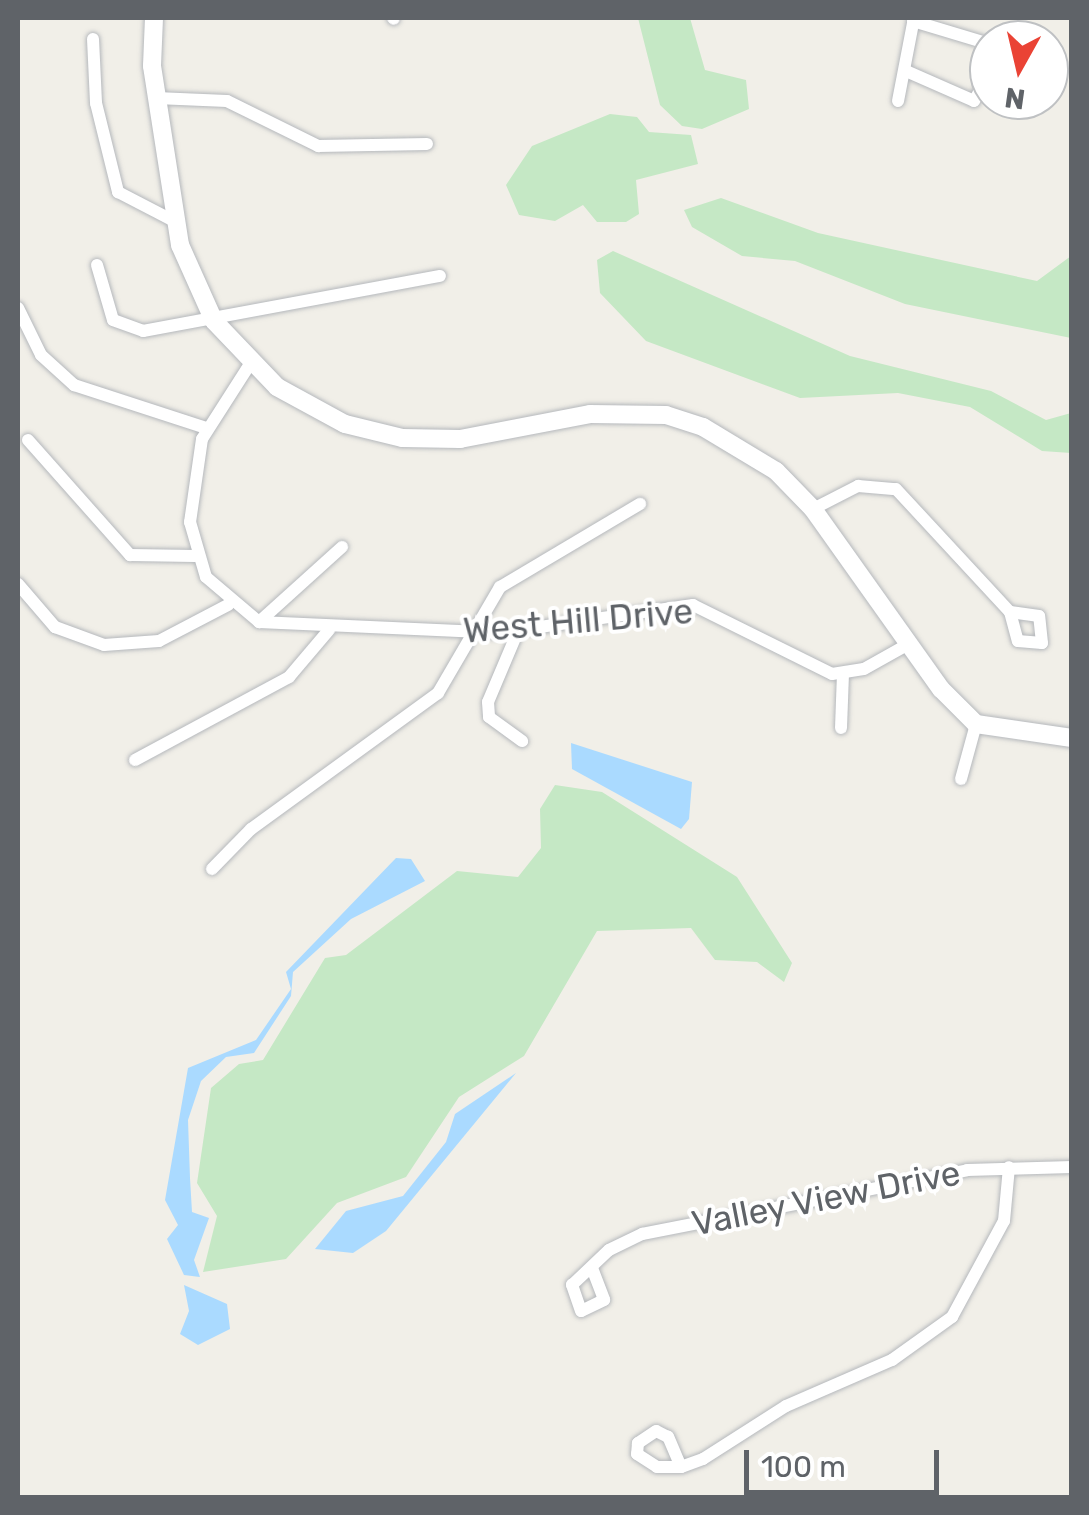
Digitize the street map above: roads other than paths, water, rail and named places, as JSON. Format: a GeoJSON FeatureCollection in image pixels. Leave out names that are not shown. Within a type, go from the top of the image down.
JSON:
{"type":"FeatureCollection","features":[{"type":"Feature","properties":{"kind":"street"},"geometry":{"type":"LineString","coordinates":[[154,18],[156,98],[174,221],[214,321],[250,364],[312,409],[402,438],[460,439],[590,414],[666,415],[745,448],[813,510],[907,644],[976,724],[1072,738]]}},
{"type":"Feature","properties":{"kind":"street"},"geometry":{"type":"LineString","coordinates":[[898,101],[913,19],[969,37]]}},
{"type":"Feature","properties":{"kind":"street"},"geometry":{"type":"LineString","coordinates":[[92,38],[96,103],[118,192],[174,221]]}},
{"type":"Feature","properties":{"kind":"street"},"geometry":{"type":"LineString","coordinates":[[906,71],[969,98]]}},
{"type":"Feature","properties":{"kind":"street"},"geometry":{"type":"LineString","coordinates":[[156,98],[227,101],[318,146],[427,144]]}},
{"type":"Feature","properties":{"kind":"street"},"geometry":{"type":"LineString","coordinates":[[97,265],[113,320],[126,330],[214,321],[271,302],[393,290],[440,276]]}},
{"type":"Feature","properties":{"kind":"street"},"geometry":{"type":"LineString","coordinates":[[18,308],[40,356],[74,385],[206,428]]}},
{"type":"Feature","properties":{"kind":"street","name":"West Hill Drive"},"geometry":{"type":"LineString","coordinates":[[250,364],[206,428],[190,486],[195,556],[228,605],[258,622],[328,630],[471,634],[518,631],[694,605],[791,661],[843,674]]}},
{"type":"Feature","properties":{"kind":"street"},"geometry":{"type":"LineString","coordinates":[[28,440],[130,554],[195,556]]}},
{"type":"Feature","properties":{"kind":"street"},"geometry":{"type":"LineString","coordinates":[[813,510],[858,486],[896,489],[1010,612]]}},
{"type":"Feature","properties":{"kind":"street"},"geometry":{"type":"LineString","coordinates":[[212,869],[251,829],[438,694],[500,586],[640,504]]}},
{"type":"Feature","properties":{"kind":"street"},"geometry":{"type":"LineString","coordinates":[[258,622],[342,547]]}},
{"type":"Feature","properties":{"kind":"street"},"geometry":{"type":"LineString","coordinates":[[18,584],[55,627],[104,644],[158,641],[228,605]]}},
{"type":"Feature","properties":{"kind":"street"},"geometry":{"type":"LineString","coordinates":[[135,760],[289,677],[328,630]]}},
{"type":"Feature","properties":{"kind":"street"},"geometry":{"type":"LineString","coordinates":[[518,631],[488,702],[489,717],[522,741]]}},
{"type":"Feature","properties":{"kind":"street"},"geometry":{"type":"LineString","coordinates":[[841,728],[843,674],[907,644]]}},
{"type":"Feature","properties":{"kind":"street"},"geometry":{"type":"LineString","coordinates":[[961,779],[976,724]]}},
{"type":"Feature","properties":{"kind":"street"},"geometry":{"type":"LineString","coordinates":[[681,1467],[892,1360],[952,1317],[1004,1221],[1009,1167]]}},
{"type":"Feature","properties":{"kind":"street","name":"Valley View Drive"},"geometry":{"type":"LineString","coordinates":[[592,1268],[642,1234],[1009,1167],[1072,1167]]}},
{"type":"Feature","properties":{"kind":"water"},"geometry":{"type":"Polygon","coordinates":[[[571,743],[692,782],[689,819],[681,829],[572,769],[571,743]]]}},
{"type":"Feature","properties":{"kind":"water"},"geometry":{"type":"Polygon","coordinates":[[[396,858],[411,859],[425,881],[351,919],[293,972],[291,996],[254,1053],[226,1057],[201,1081],[188,1120],[190,1178],[192,1212],[209,1218],[194,1260],[200,1277],[184,1275],[167,1239],[178,1225],[165,1200],[188,1068],[256,1040],[291,989],[286,972],[396,858]]]}},
{"type":"Feature","properties":{"kind":"water"},"geometry":{"type":"Polygon","coordinates":[[[516,1073],[386,1231],[353,1253],[315,1249],[346,1211],[403,1196],[446,1142],[455,1114],[516,1073]]]}},
{"type":"Feature","properties":{"kind":"water"},"geometry":{"type":"Polygon","coordinates":[[[184,1285],[227,1304],[230,1329],[198,1345],[180,1334],[189,1311],[184,1285]]]}}]}
